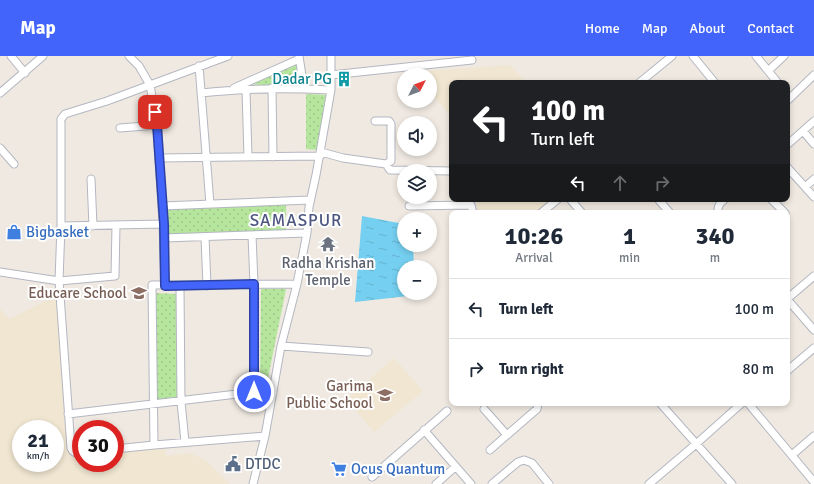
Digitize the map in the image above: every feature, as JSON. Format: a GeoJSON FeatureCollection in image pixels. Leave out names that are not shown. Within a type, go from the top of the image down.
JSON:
{"type":"FeatureCollection","features":[{"type":"Feature","properties":{"kind":"street"},"geometry":{"type":"LineString","coordinates":[[11,56],[25,73]]}},
{"type":"Feature","properties":{"kind":"street"},"geometry":{"type":"LineString","coordinates":[[0,93],[43,56]]}},
{"type":"Feature","properties":{"kind":"street"},"geometry":{"type":"LineString","coordinates":[[129,56],[139,66],[150,85],[157,125],[164,224],[165,286]]}},
{"type":"Feature","properties":{"kind":"street"},"geometry":{"type":"LineString","coordinates":[[72,450],[68,414],[59,281],[61,226],[61,118],[65,114],[107,101],[228,56]]}},
{"type":"Feature","properties":{"kind":"street"},"geometry":{"type":"LineString","coordinates":[[253,484],[273,393],[281,346],[297,284],[310,200],[331,90],[331,56]]}},
{"type":"Feature","properties":{"kind":"street"},"geometry":{"type":"LineString","coordinates":[[643,80],[672,56]]}},
{"type":"Feature","properties":{"kind":"street"},"geometry":{"type":"LineString","coordinates":[[693,56],[713,80]]}},
{"type":"Feature","properties":{"kind":"street"},"geometry":{"type":"LineString","coordinates":[[756,56],[776,80]]}},
{"type":"Feature","properties":{"kind":"street"},"geometry":{"type":"LineString","coordinates":[[768,71],[784,56]]}},
{"type":"Feature","properties":{"kind":"street"},"geometry":{"type":"LineString","coordinates":[[231,90],[299,58],[304,89]]}},
{"type":"Feature","properties":{"kind":"street"},"geometry":{"type":"LineString","coordinates":[[331,74],[472,60]]}},
{"type":"Feature","properties":{"kind":"street"},"geometry":{"type":"LineString","coordinates":[[199,66],[210,204]]}},
{"type":"Feature","properties":{"kind":"street"},"geometry":{"type":"LineString","coordinates":[[790,96],[814,75]]}},
{"type":"Feature","properties":{"kind":"street"},"geometry":{"type":"LineString","coordinates":[[201,93],[272,88],[331,90]]}},
{"type":"Feature","properties":{"kind":"street"},"geometry":{"type":"LineString","coordinates":[[272,88],[274,157]]}},
{"type":"Feature","properties":{"kind":"street"},"geometry":{"type":"LineString","coordinates":[[246,90],[248,157]]}},
{"type":"Feature","properties":{"kind":"street"},"geometry":{"type":"LineString","coordinates":[[160,158],[205,156],[274,157],[320,154],[386,164],[391,161],[391,124],[389,121],[375,121]]}},
{"type":"Feature","properties":{"kind":"street"},"geometry":{"type":"LineString","coordinates":[[790,142],[814,121]]}},
{"type":"Feature","properties":{"kind":"street"},"geometry":{"type":"LineString","coordinates":[[120,128],[157,125]]}},
{"type":"Feature","properties":{"kind":"street"},"geometry":{"type":"LineString","coordinates":[[803,131],[814,144]]}},
{"type":"Feature","properties":{"kind":"street"},"geometry":{"type":"LineString","coordinates":[[0,148],[14,164]]}},
{"type":"Feature","properties":{"kind":"street"},"geometry":{"type":"LineString","coordinates":[[386,164],[390,170],[449,171]]}},
{"type":"Feature","properties":{"kind":"street"},"geometry":{"type":"LineString","coordinates":[[790,170],[814,197]]}},
{"type":"Feature","properties":{"kind":"street"},"geometry":{"type":"LineString","coordinates":[[91,179],[93,226]]}},
{"type":"Feature","properties":{"kind":"street"},"geometry":{"type":"LineString","coordinates":[[805,187],[814,179]]}},
{"type":"Feature","properties":{"kind":"street"},"geometry":{"type":"LineString","coordinates":[[162,206],[310,200]]}},
{"type":"Feature","properties":{"kind":"street"},"geometry":{"type":"LineString","coordinates":[[545,210],[554,202]]}},
{"type":"Feature","properties":{"kind":"street"},"geometry":{"type":"LineString","coordinates":[[573,202],[579,210]]}},
{"type":"Feature","properties":{"kind":"street"},"geometry":{"type":"LineString","coordinates":[[661,202],[667,210]]}},
{"type":"Feature","properties":{"kind":"street"},"geometry":{"type":"LineString","coordinates":[[774,202],[782,210]]}},
{"type":"Feature","properties":{"kind":"street"},"geometry":{"type":"LineString","coordinates":[[409,206],[471,205],[472,210]]}},
{"type":"Feature","properties":{"kind":"street"},"geometry":{"type":"LineString","coordinates":[[61,226],[164,224]]}},
{"type":"Feature","properties":{"kind":"street"},"geometry":{"type":"LineString","coordinates":[[0,272],[59,281],[115,276],[116,226]]}},
{"type":"Feature","properties":{"kind":"street"},"geometry":{"type":"LineString","coordinates":[[164,238],[306,233]]}},
{"type":"Feature","properties":{"kind":"street"},"geometry":{"type":"LineString","coordinates":[[252,235],[254,284],[254,392]]}},
{"type":"Feature","properties":{"kind":"street"},"geometry":{"type":"LineString","coordinates":[[205,237],[207,286]]}},
{"type":"Feature","properties":{"kind":"street"},"geometry":{"type":"LineString","coordinates":[[790,296],[814,276]]}},
{"type":"Feature","properties":{"kind":"street"},"geometry":{"type":"LineString","coordinates":[[154,445],[152,285],[207,286],[297,284]]}},
{"type":"Feature","properties":{"kind":"street"},"geometry":{"type":"LineString","coordinates":[[180,286],[181,402],[185,442]]}},
{"type":"Feature","properties":{"kind":"street"},"geometry":{"type":"LineString","coordinates":[[790,302],[814,330]]}},
{"type":"Feature","properties":{"kind":"street"},"geometry":{"type":"LineString","coordinates":[[281,346],[368,352]]}},
{"type":"Feature","properties":{"kind":"street"},"geometry":{"type":"LineString","coordinates":[[790,368],[814,348]]}},
{"type":"Feature","properties":{"kind":"street"},"geometry":{"type":"LineString","coordinates":[[68,414],[181,402],[254,392],[273,393]]}},
{"type":"Feature","properties":{"kind":"street"},"geometry":{"type":"LineString","coordinates":[[490,450],[538,408],[538,406]]}},
{"type":"Feature","properties":{"kind":"street"},"geometry":{"type":"LineString","coordinates":[[663,406],[732,484]]}},
{"type":"Feature","properties":{"kind":"street"},"geometry":{"type":"LineString","coordinates":[[649,484],[743,406]]}},
{"type":"Feature","properties":{"kind":"street"},"geometry":{"type":"LineString","coordinates":[[750,406],[814,482]]}},
{"type":"Feature","properties":{"kind":"street"},"geometry":{"type":"LineString","coordinates":[[484,409],[507,435]]}},
{"type":"Feature","properties":{"kind":"street"},"geometry":{"type":"LineString","coordinates":[[372,477],[447,410]]}},
{"type":"Feature","properties":{"kind":"street"},"geometry":{"type":"LineString","coordinates":[[424,430],[471,484]]}},
{"type":"Feature","properties":{"kind":"street"},"geometry":{"type":"LineString","coordinates":[[124,448],[264,436]]}},
{"type":"Feature","properties":{"kind":"street"},"geometry":{"type":"LineString","coordinates":[[792,455],[814,436]]}},
{"type":"Feature","properties":{"kind":"street"},"geometry":{"type":"LineString","coordinates":[[492,484],[518,462],[524,460],[532,463],[549,484]]}},
{"type":"Feature","properties":{"kind":"street"},"geometry":{"type":"LineString","coordinates":[[436,484],[455,467]]}},
{"type":"Feature","properties":{"kind":"shaded area"},"geometry":{"type":"Polygon","coordinates":[[[510,65],[524,80],[449,80],[449,114],[437,100],[437,70],[510,65]]]}},
{"type":"Feature","properties":{"kind":"shaded area"},"geometry":{"type":"Polygon","coordinates":[[[476,202],[549,202],[540,210],[477,210],[476,202]]]}},
{"type":"Feature","properties":{"kind":"shaded area"},"geometry":{"type":"Polygon","coordinates":[[[56,296],[70,457],[72,457],[72,472],[124,472],[124,451],[165,448],[166,456],[190,453],[205,460],[230,484],[0,484],[0,309],[9,319],[56,296]]]}},
{"type":"Feature","properties":{"kind":"shaded area","name":"Garima Public School"},"geometry":{"type":"Polygon","coordinates":[[[394,358],[423,391],[374,432],[346,399],[394,358]]]}},
{"type":"Feature","properties":{"kind":"green space"},"geometry":{"type":"Polygon","coordinates":[[[298,62],[302,88],[249,84],[298,62]]]}},
{"type":"Feature","properties":{"kind":"green space"},"geometry":{"type":"Polygon","coordinates":[[[306,94],[326,95],[317,150],[306,149],[306,94]]]}},
{"type":"Feature","properties":{"kind":"green space"},"geometry":{"type":"Polygon","coordinates":[[[286,202],[286,233],[165,237],[165,207],[286,202]]]}},
{"type":"Feature","properties":{"kind":"green space"},"geometry":{"type":"Polygon","coordinates":[[[261,289],[286,289],[267,383],[260,382],[261,289]]]}},
{"type":"Feature","properties":{"kind":"green space"},"geometry":{"type":"Polygon","coordinates":[[[154,293],[177,294],[178,399],[156,401],[154,293]]]}},
{"type":"Feature","properties":{"kind":"water"},"geometry":{"type":"Polygon","coordinates":[[[362,216],[397,223],[397,252],[413,252],[414,260],[397,260],[397,297],[355,302],[362,216]]]}},
{"type":"Feature","properties":{"kind":"place","name":"Dadar PG"},"geometry":{"type":"Point","coordinates":[344,79]}},
{"type":"Feature","properties":{"kind":"place","name":"Bigbasket"},"geometry":{"type":"Point","coordinates":[14,232]}},
{"type":"Feature","properties":{"kind":"place","name":"Radha Krishan Temple"},"geometry":{"type":"Point","coordinates":[328,244]}},
{"type":"Feature","properties":{"kind":"place","name":"Educare School"},"geometry":{"type":"Point","coordinates":[139,293]}},
{"type":"Feature","properties":{"kind":"place","name":"Garima Public School"},"geometry":{"type":"Point","coordinates":[385,395]}},
{"type":"Feature","properties":{"kind":"place","name":"DTDC"},"geometry":{"type":"Point","coordinates":[233,464]}},
{"type":"Feature","properties":{"kind":"place","name":"Ocus Quantum"},"geometry":{"type":"Point","coordinates":[339,469]}},
{"type":"Feature","properties":{"kind":"district","name":"SAMASPUR"},"geometry":{"type":"Point","coordinates":[296,220]}},
{"type":"Feature","properties":{"kind":"route"},"geometry":{"type":"LineString","coordinates":[[155,112],[163,215],[165,286],[254,284],[254,392]]}}]}
